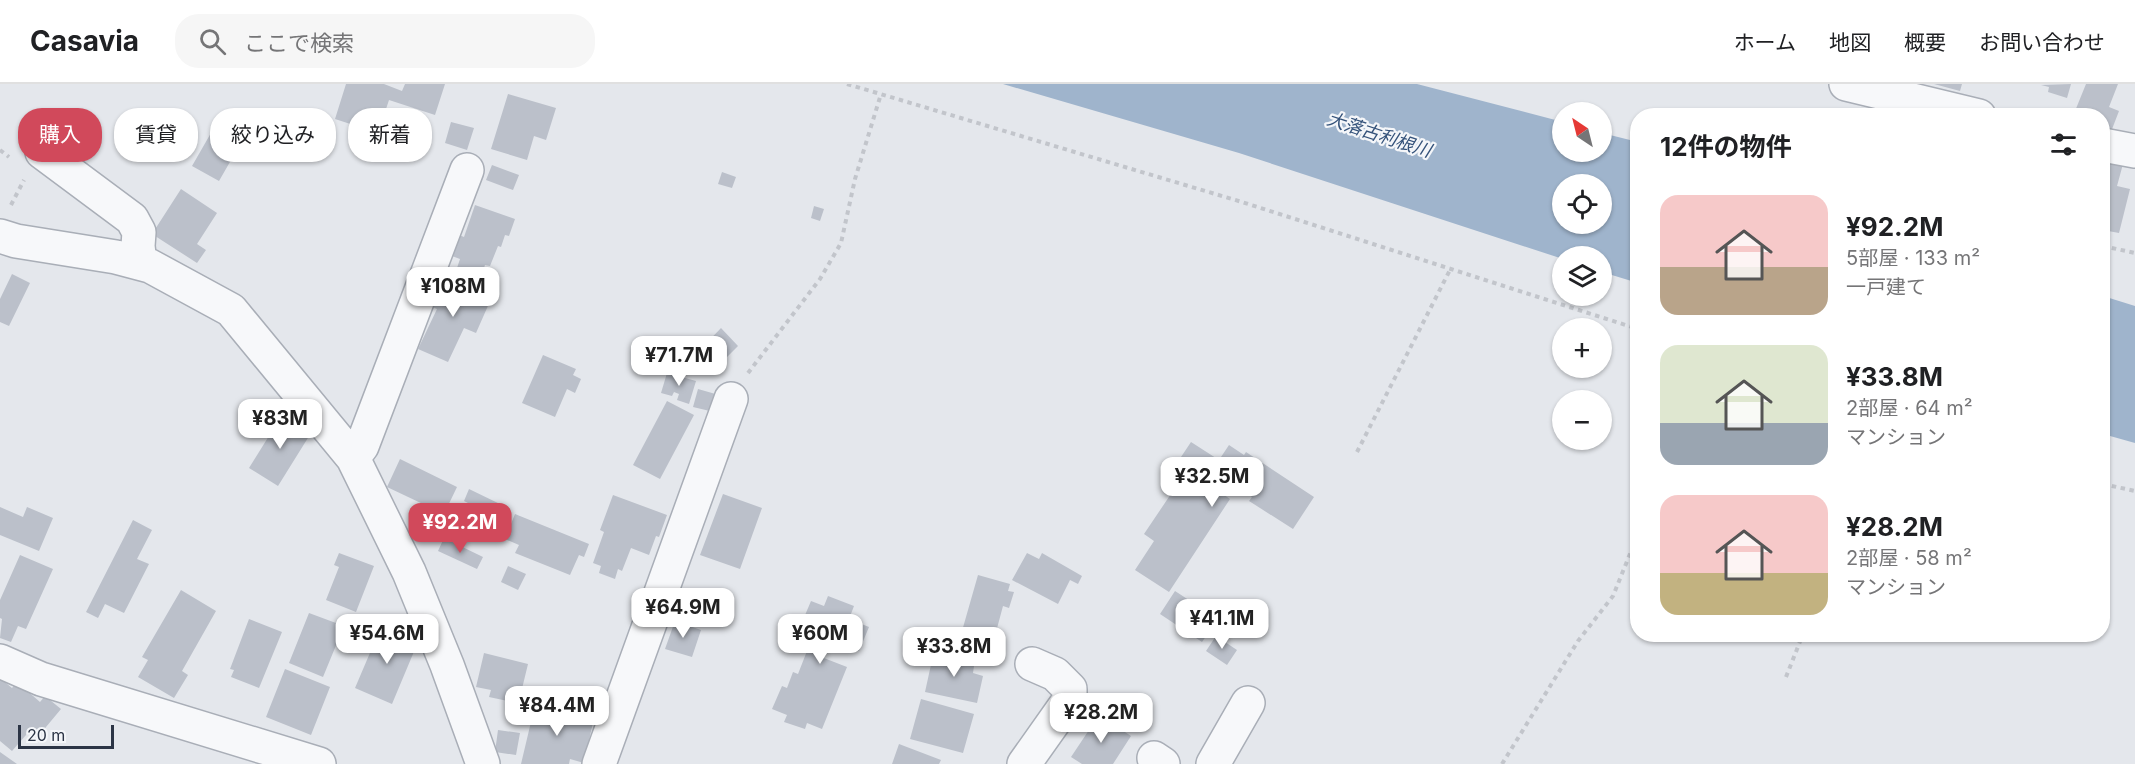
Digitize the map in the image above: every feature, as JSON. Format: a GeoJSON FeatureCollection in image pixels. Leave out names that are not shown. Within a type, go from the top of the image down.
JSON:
{"type":"FeatureCollection","features":[{"type":"Feature","properties":{"kind":"street"},"geometry":{"type":"LineString","coordinates":[[1846,84],[1946,108]]}},
{"type":"Feature","properties":{"kind":"street"},"geometry":{"type":"LineString","coordinates":[[2110,146],[2135,151]]}},
{"type":"Feature","properties":{"kind":"street"},"geometry":{"type":"LineString","coordinates":[[55,162],[132,219],[139,232],[140,263]]}},
{"type":"Feature","properties":{"kind":"street"},"geometry":{"type":"LineString","coordinates":[[353,458],[362,446],[467,170]]}},
{"type":"Feature","properties":{"kind":"street"},"geometry":{"type":"LineString","coordinates":[[5,222],[16,241],[117,257],[140,263],[160,271],[231,310],[353,458],[409,572],[447,665],[483,764]]}},
{"type":"Feature","properties":{"kind":"street"},"geometry":{"type":"LineString","coordinates":[[599,764],[731,399]]}},
{"type":"Feature","properties":{"kind":"street"},"geometry":{"type":"LineString","coordinates":[[0,661],[41,679],[318,764]]}},
{"type":"Feature","properties":{"kind":"street"},"geometry":{"type":"LineString","coordinates":[[1024,764],[1070,699],[1070,689],[1055,674],[1032,664]]}},
{"type":"Feature","properties":{"kind":"street"},"geometry":{"type":"LineString","coordinates":[[1213,764],[1248,703]]}},
{"type":"Feature","properties":{"kind":"path"},"geometry":{"type":"LineString","coordinates":[[846,84],[1230,199],[1630,326]]}},
{"type":"Feature","properties":{"kind":"path"},"geometry":{"type":"LineString","coordinates":[[731,399],[742,381],[820,279],[841,243],[855,179],[881,94]]}},
{"type":"Feature","properties":{"kind":"path"},"geometry":{"type":"LineString","coordinates":[[5,222],[35,162]]}},
{"type":"Feature","properties":{"kind":"path"},"geometry":{"type":"LineString","coordinates":[[2110,248],[2135,253]]}},
{"type":"Feature","properties":{"kind":"path"},"geometry":{"type":"LineString","coordinates":[[1357,452],[1451,268]]}},
{"type":"Feature","properties":{"kind":"path"},"geometry":{"type":"LineString","coordinates":[[2110,486],[2135,491]]}},
{"type":"Feature","properties":{"kind":"path"},"geometry":{"type":"LineString","coordinates":[[1502,764],[1578,641],[1613,596],[1630,554]]}},
{"type":"Feature","properties":{"kind":"path"},"geometry":{"type":"LineString","coordinates":[[1786,677],[1800,642]]}},
{"type":"Feature","properties":{"kind":"water","name":"大落古利根川"},"geometry":{"type":"Polygon","coordinates":[[[1003,84],[1417,84],[1552,119],[1552,162],[1612,162],[1612,136],[1630,140],[1630,281],[1612,275],[1612,246],[1552,246],[1552,255],[1239,153],[1003,84]]]}},
{"type":"Feature","properties":{"kind":"water"},"geometry":{"type":"Polygon","coordinates":[[[2110,298],[2135,306],[2135,443],[2110,436],[2110,298]]]}},
{"type":"Feature","properties":{"kind":"building"},"geometry":{"type":"Polygon","coordinates":[[[346,84],[384,84],[402,91],[405,84],[445,84],[435,115],[432,114],[432,108],[414,108],[389,100],[386,108],[348,108],[348,123],[336,119],[346,84]]]}},
{"type":"Feature","properties":{"kind":"building"},"geometry":{"type":"Polygon","coordinates":[[[1934,84],[1962,84],[1960,91],[1934,84]]]}},
{"type":"Feature","properties":{"kind":"building"},"geometry":{"type":"Polygon","coordinates":[[[2071,84],[2067,98],[2048,92],[2049,87],[2041,85],[2071,84]]]}},
{"type":"Feature","properties":{"kind":"building"},"geometry":{"type":"Polygon","coordinates":[[[2086,84],[2118,84],[2109,107],[2119,111],[2110,134],[2110,108],[2076,108],[2086,84]]]}},
{"type":"Feature","properties":{"kind":"building"},"geometry":{"type":"Polygon","coordinates":[[[508,94],[556,108],[546,140],[534,136],[527,160],[491,149],[508,94]]]}},
{"type":"Feature","properties":{"kind":"building"},"geometry":{"type":"Polygon","coordinates":[[[451,122],[474,128],[467,150],[445,143],[451,122]]]}},
{"type":"Feature","properties":{"kind":"building"},"geometry":{"type":"Polygon","coordinates":[[[210,135],[210,162],[230,162],[219,181],[192,166],[194,162],[198,162],[198,156],[210,135]]]}},
{"type":"Feature","properties":{"kind":"building"},"geometry":{"type":"Polygon","coordinates":[[[2110,161],[2123,164],[2117,186],[2130,189],[2119,233],[2110,231],[2110,161]]]}},
{"type":"Feature","properties":{"kind":"building"},"geometry":{"type":"Polygon","coordinates":[[[492,165],[519,175],[513,190],[486,180],[492,165]]]}},
{"type":"Feature","properties":{"kind":"building"},"geometry":{"type":"Polygon","coordinates":[[[722,172],[736,177],[732,188],[718,184],[722,172]]]}},
{"type":"Feature","properties":{"kind":"building"},"geometry":{"type":"Polygon","coordinates":[[[181,189],[217,213],[197,244],[206,250],[197,263],[152,234],[181,189]]]}},
{"type":"Feature","properties":{"kind":"building"},"geometry":{"type":"Polygon","coordinates":[[[475,205],[515,219],[509,236],[505,235],[501,247],[498,246],[490,266],[485,265],[480,280],[456,271],[460,259],[452,256],[459,235],[464,237],[475,205]]]}},
{"type":"Feature","properties":{"kind":"building"},"geometry":{"type":"Polygon","coordinates":[[[814,206],[824,209],[820,221],[811,218],[814,206]]]}},
{"type":"Feature","properties":{"kind":"building"},"geometry":{"type":"Polygon","coordinates":[[[12,274],[30,283],[9,326],[0,322],[0,299],[12,274]]]}},
{"type":"Feature","properties":{"kind":"building"},"geometry":{"type":"Polygon","coordinates":[[[444,277],[491,299],[476,333],[464,328],[448,362],[418,349],[437,309],[430,306],[444,277]]]}},
{"type":"Feature","properties":{"kind":"building"},"geometry":{"type":"Polygon","coordinates":[[[721,328],[738,346],[725,359],[718,352],[709,361],[698,352],[721,328]]]}},
{"type":"Feature","properties":{"kind":"building"},"geometry":{"type":"Polygon","coordinates":[[[543,355],[576,369],[573,375],[581,379],[575,393],[567,389],[555,417],[522,403],[543,355]]]}},
{"type":"Feature","properties":{"kind":"building"},"geometry":{"type":"Polygon","coordinates":[[[667,373],[696,381],[689,404],[677,400],[679,394],[674,392],[672,396],[661,393],[667,373]]]}},
{"type":"Feature","properties":{"kind":"building"},"geometry":{"type":"Polygon","coordinates":[[[698,389],[719,395],[714,412],[693,407],[698,389]]]}},
{"type":"Feature","properties":{"kind":"building"},"geometry":{"type":"Polygon","coordinates":[[[667,401],[694,415],[660,479],[633,465],[667,401]]]}},
{"type":"Feature","properties":{"kind":"building"},"geometry":{"type":"Polygon","coordinates":[[[282,415],[311,433],[278,486],[249,468],[282,415]]]}},
{"type":"Feature","properties":{"kind":"building"},"geometry":{"type":"Polygon","coordinates":[[[1191,442],[1219,460],[1229,445],[1244,455],[1246,452],[1314,497],[1293,529],[1249,501],[1252,497],[1212,470],[1204,481],[1230,499],[1169,592],[1135,570],[1154,541],[1144,534],[1181,479],[1171,472],[1191,442]]]}},
{"type":"Feature","properties":{"kind":"building"},"geometry":{"type":"Polygon","coordinates":[[[400,459],[457,487],[444,514],[387,487],[400,459]]]}},
{"type":"Feature","properties":{"kind":"building"},"geometry":{"type":"Polygon","coordinates":[[[469,489],[502,505],[496,517],[464,501],[469,489]]]}},
{"type":"Feature","properties":{"kind":"building"},"geometry":{"type":"Polygon","coordinates":[[[723,494],[762,508],[740,569],[700,555],[723,494]]]}},
{"type":"Feature","properties":{"kind":"building"},"geometry":{"type":"Polygon","coordinates":[[[613,495],[667,515],[649,555],[631,548],[622,571],[618,569],[615,579],[599,573],[601,566],[593,563],[604,532],[600,530],[613,495]]]}},
{"type":"Feature","properties":{"kind":"building"},"geometry":{"type":"Polygon","coordinates":[[[0,507],[23,517],[27,507],[53,518],[39,551],[0,535],[0,507]]]}},
{"type":"Feature","properties":{"kind":"building"},"geometry":{"type":"Polygon","coordinates":[[[515,514],[589,544],[584,557],[579,555],[570,575],[515,553],[519,545],[505,539],[515,514]]]}},
{"type":"Feature","properties":{"kind":"building"},"geometry":{"type":"Polygon","coordinates":[[[133,520],[152,530],[137,559],[149,564],[124,613],[105,604],[98,618],[86,612],[133,520]]]}},
{"type":"Feature","properties":{"kind":"building"},"geometry":{"type":"Polygon","coordinates":[[[444,538],[483,557],[477,569],[438,551],[444,538]]]}},
{"type":"Feature","properties":{"kind":"building"},"geometry":{"type":"Polygon","coordinates":[[[339,553],[374,566],[356,612],[326,600],[339,567],[334,565],[339,553]]]}},
{"type":"Feature","properties":{"kind":"building"},"geometry":{"type":"Polygon","coordinates":[[[1027,553],[1039,559],[1042,553],[1082,576],[1078,584],[1070,580],[1058,604],[1012,580],[1027,553]]]}},
{"type":"Feature","properties":{"kind":"building"},"geometry":{"type":"Polygon","coordinates":[[[20,555],[53,569],[26,629],[18,626],[11,642],[0,638],[2,619],[0,618],[0,600],[20,555]]]}},
{"type":"Feature","properties":{"kind":"building"},"geometry":{"type":"Polygon","coordinates":[[[508,566],[526,574],[518,590],[501,582],[508,566]]]}},
{"type":"Feature","properties":{"kind":"building"},"geometry":{"type":"Polygon","coordinates":[[[978,575],[1010,584],[1008,591],[1014,592],[1009,608],[1003,606],[992,647],[960,638],[978,575]]]}},
{"type":"Feature","properties":{"kind":"building"},"geometry":{"type":"Polygon","coordinates":[[[181,590],[216,611],[182,671],[188,675],[174,698],[138,677],[148,660],[142,657],[181,590]]]}},
{"type":"Feature","properties":{"kind":"building"},"geometry":{"type":"Polygon","coordinates":[[[1175,591],[1218,619],[1202,642],[1160,614],[1175,591]]]}},
{"type":"Feature","properties":{"kind":"building"},"geometry":{"type":"Polygon","coordinates":[[[828,596],[854,606],[849,619],[869,627],[859,651],[843,644],[842,649],[831,645],[833,641],[823,636],[816,655],[847,667],[822,729],[807,723],[805,729],[784,722],[787,715],[772,709],[782,686],[787,688],[793,672],[798,674],[814,633],[800,627],[811,601],[824,606],[828,596]]]}},
{"type":"Feature","properties":{"kind":"building"},"geometry":{"type":"Polygon","coordinates":[[[309,613],[344,626],[323,677],[289,663],[309,613]]]}},
{"type":"Feature","properties":{"kind":"building"},"geometry":{"type":"Polygon","coordinates":[[[249,619],[282,632],[259,688],[231,677],[234,670],[230,669],[249,619]]]}},
{"type":"Feature","properties":{"kind":"building"},"geometry":{"type":"Polygon","coordinates":[[[675,621],[701,630],[692,657],[665,649],[675,621]]]}},
{"type":"Feature","properties":{"kind":"building"},"geometry":{"type":"Polygon","coordinates":[[[381,627],[418,642],[392,704],[355,688],[381,627]]]}},
{"type":"Feature","properties":{"kind":"building"},"geometry":{"type":"Polygon","coordinates":[[[1216,636],[1237,650],[1227,665],[1206,651],[1216,636]]]}},
{"type":"Feature","properties":{"kind":"building"},"geometry":{"type":"Polygon","coordinates":[[[934,651],[975,659],[973,673],[983,676],[977,703],[925,692],[934,651]]]}},
{"type":"Feature","properties":{"kind":"building"},"geometry":{"type":"Polygon","coordinates":[[[484,653],[528,664],[520,697],[514,696],[513,702],[489,697],[491,690],[476,687],[484,653]]]}},
{"type":"Feature","properties":{"kind":"building"},"geometry":{"type":"Polygon","coordinates":[[[285,669],[330,687],[311,735],[266,717],[285,669]]]}},
{"type":"Feature","properties":{"kind":"building"},"geometry":{"type":"Polygon","coordinates":[[[0,678],[12,688],[17,682],[40,702],[45,696],[61,709],[41,733],[33,727],[12,751],[0,741],[0,678]]]}},
{"type":"Feature","properties":{"kind":"building"},"geometry":{"type":"Polygon","coordinates":[[[921,699],[974,714],[963,753],[910,739],[921,699]]]}},
{"type":"Feature","properties":{"kind":"building"},"geometry":{"type":"Polygon","coordinates":[[[535,705],[594,718],[584,763],[570,759],[569,764],[521,764],[535,705]]]}},
{"type":"Feature","properties":{"kind":"building"},"geometry":{"type":"Polygon","coordinates":[[[1099,715],[1131,736],[1113,764],[1082,764],[1071,757],[1099,715]]]}},
{"type":"Feature","properties":{"kind":"building"},"geometry":{"type":"Polygon","coordinates":[[[498,730],[520,733],[516,755],[495,752],[498,730]]]}},
{"type":"Feature","properties":{"kind":"building"},"geometry":{"type":"Polygon","coordinates":[[[899,744],[941,760],[939,764],[892,764],[899,744]]]}},
{"type":"Feature","properties":{"kind":"building"},"geometry":{"type":"Polygon","coordinates":[[[0,752],[17,764],[0,764],[0,752]]]}}]}
